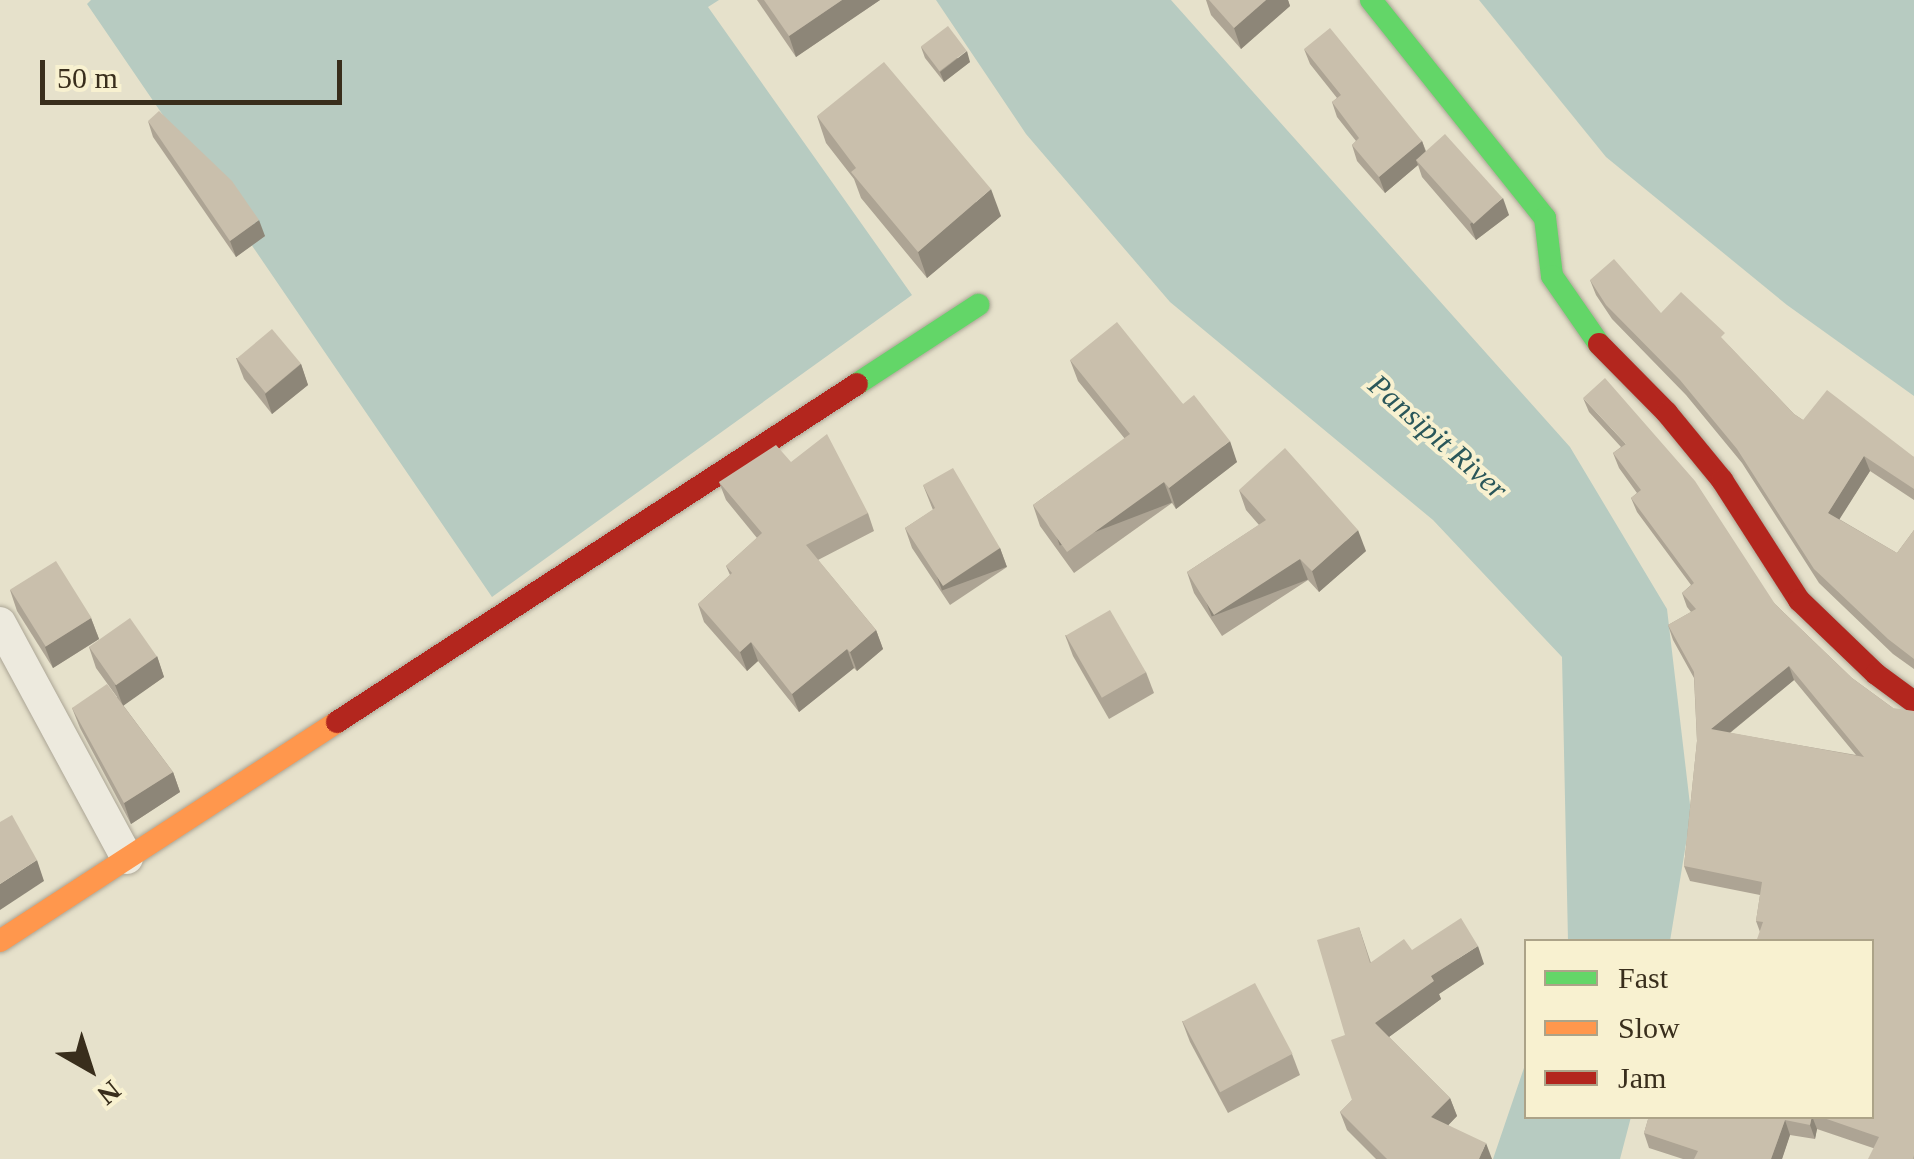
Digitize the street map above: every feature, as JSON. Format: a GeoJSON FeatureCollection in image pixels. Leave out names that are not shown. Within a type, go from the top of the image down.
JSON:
{"type":"FeatureCollection","features":[{"type":"Feature","properties":{"kind":"street"},"geometry":{"type":"LineString","coordinates":[[1371,0],[1545,218],[1552,276],[1591,336],[1668,413],[1722,480],[1799,600],[1876,674],[1914,702]]}},
{"type":"Feature","properties":{"kind":"street"},"geometry":{"type":"LineString","coordinates":[[0,941],[978,305]]}},
{"type":"Feature","properties":{"kind":"street"},"geometry":{"type":"LineString","coordinates":[[0,623],[127,858]]}},
{"type":"Feature","properties":{"kind":"water"},"geometry":{"type":"Polygon","coordinates":[[[91,0],[719,0],[708,7],[912,295],[492,597],[87,4],[91,0]]]}},
{"type":"Feature","properties":{"kind":"water","name":"Pansipit River"},"geometry":{"type":"Polygon","coordinates":[[[936,0],[1171,0],[1570,447],[1667,609],[1691,813],[1670,939],[1568,939],[1562,657],[1433,520],[1170,302],[1026,134],[936,0]]]}},
{"type":"Feature","properties":{"kind":"water"},"geometry":{"type":"Polygon","coordinates":[[[1479,0],[1914,0],[1914,396],[1787,305],[1606,157],[1479,0]]]}},
{"type":"Feature","properties":{"kind":"water"},"geometry":{"type":"Polygon","coordinates":[[[1524,1068],[1524,1119],[1630,1119],[1620,1159],[1493,1159],[1524,1068]]]}},
{"type":"Feature","properties":{"kind":"building"},"geometry":{"type":"Polygon","coordinates":[[[764,0],[842,0],[789,36],[764,0]]]}},
{"type":"Feature","properties":{"kind":"building"},"geometry":{"type":"Polygon","coordinates":[[[1209,0],[1266,0],[1234,28],[1209,0]]]}},
{"type":"Feature","properties":{"kind":"building"},"geometry":{"type":"Polygon","coordinates":[[[948,26],[967,51],[940,71],[921,46],[948,26]]]}},
{"type":"Feature","properties":{"kind":"building"},"geometry":{"type":"Polygon","coordinates":[[[1330,28],[1422,141],[1379,177],[1352,145],[1359,138],[1332,102],[1341,95],[1304,49],[1330,28]]]}},
{"type":"Feature","properties":{"kind":"building"},"geometry":{"type":"Polygon","coordinates":[[[884,62],[991,189],[918,252],[851,172],[856,168],[817,116],[884,62]]]}},
{"type":"Feature","properties":{"kind":"building"},"geometry":{"type":"Polygon","coordinates":[[[159,111],[232,181],[259,220],[230,241],[148,121],[159,111]]]}},
{"type":"Feature","properties":{"kind":"building"},"geometry":{"type":"Polygon","coordinates":[[[1445,134],[1503,198],[1474,224],[1416,160],[1445,134]]]}},
{"type":"Feature","properties":{"kind":"building"},"geometry":{"type":"Polygon","coordinates":[[[1614,259],[1661,313],[1681,292],[1725,333],[1721,337],[1803,420],[1827,390],[1914,457],[1914,489],[1864,456],[1828,513],[1897,553],[1914,530],[1914,659],[1814,569],[1737,449],[1680,380],[1606,305],[1590,280],[1614,259]]]}},
{"type":"Feature","properties":{"kind":"building"},"geometry":{"type":"Polygon","coordinates":[[[1117,322],[1183,404],[1194,395],[1230,441],[1169,488],[1164,482],[1067,552],[1033,505],[1130,434],[1070,360],[1117,322]]]}},
{"type":"Feature","properties":{"kind":"building"},"geometry":{"type":"Polygon","coordinates":[[[272,329],[301,363],[266,393],[237,359],[272,329]]]}},
{"type":"Feature","properties":{"kind":"building"},"geometry":{"type":"Polygon","coordinates":[[[1605,378],[1695,481],[1775,604],[1852,678],[1893,708],[1914,711],[1913,1159],[1868,1159],[1879,1137],[1827,1119],[1874,1119],[1874,939],[1757,939],[1763,922],[1756,921],[1762,882],[1684,866],[1697,741],[1694,672],[1668,625],[1696,609],[1682,593],[1694,583],[1631,498],[1641,490],[1613,453],[1626,444],[1583,398],[1605,378]],[[1789,666],[1711,729],[1864,757],[1789,666]]]}},
{"type":"Feature","properties":{"kind":"building"},"geometry":{"type":"Polygon","coordinates":[[[827,434],[868,513],[806,545],[876,630],[792,694],[751,642],[740,652],[698,604],[732,573],[726,566],[762,533],[719,482],[776,445],[791,462],[827,434]]]}},
{"type":"Feature","properties":{"kind":"building"},"geometry":{"type":"Polygon","coordinates":[[[1285,448],[1358,530],[1312,571],[1300,559],[1214,615],[1187,572],[1266,520],[1239,490],[1285,448]]]}},
{"type":"Feature","properties":{"kind":"building"},"geometry":{"type":"Polygon","coordinates":[[[953,468],[1000,548],[943,586],[905,528],[935,508],[923,485],[953,468]]]}},
{"type":"Feature","properties":{"kind":"building"},"geometry":{"type":"Polygon","coordinates":[[[56,561],[92,618],[46,646],[10,590],[56,561]]]}},
{"type":"Feature","properties":{"kind":"building"},"geometry":{"type":"Polygon","coordinates":[[[1110,610],[1146,672],[1102,698],[1066,636],[1110,610]]]}},
{"type":"Feature","properties":{"kind":"building"},"geometry":{"type":"Polygon","coordinates":[[[130,618],[157,657],[116,685],[89,647],[130,618]]]}},
{"type":"Feature","properties":{"kind":"building"},"geometry":{"type":"Polygon","coordinates":[[[107,684],[173,772],[124,803],[72,708],[107,684]]]}},
{"type":"Feature","properties":{"kind":"building"},"geometry":{"type":"Polygon","coordinates":[[[12,815],[37,860],[0,884],[0,822],[12,815]]]}},
{"type":"Feature","properties":{"kind":"building"},"geometry":{"type":"Polygon","coordinates":[[[1461,918],[1478,946],[1431,976],[1434,981],[1375,1023],[1450,1098],[1431,1117],[1486,1143],[1479,1159],[1387,1159],[1340,1112],[1352,1100],[1331,1040],[1345,1035],[1317,940],[1359,927],[1370,963],[1404,939],[1412,950],[1461,918]]]}},
{"type":"Feature","properties":{"kind":"building"},"geometry":{"type":"Polygon","coordinates":[[[1255,983],[1293,1054],[1220,1092],[1183,1021],[1255,983]]]}},
{"type":"Feature","properties":{"kind":"building"},"geometry":{"type":"Polygon","coordinates":[[[1648,1119],[1811,1119],[1810,1125],[1785,1120],[1771,1159],[1694,1159],[1698,1151],[1644,1133],[1648,1119]]]}},
{"type":"Feature","properties":{"kind":"traffic: fast"},"geometry":{"type":"LineString","coordinates":[[1371,0],[1545,218],[1552,276],[1599,344]]}},
{"type":"Feature","properties":{"kind":"traffic: fast"},"geometry":{"type":"LineString","coordinates":[[857,384],[978,305]]}},
{"type":"Feature","properties":{"kind":"traffic: slow"},"geometry":{"type":"LineString","coordinates":[[0,941],[337,722]]}},
{"type":"Feature","properties":{"kind":"traffic: jam"},"geometry":{"type":"LineString","coordinates":[[1599,344],[1667,413],[1722,480],[1799,600],[1876,674],[1914,702]]}},
{"type":"Feature","properties":{"kind":"traffic: jam"},"geometry":{"type":"LineString","coordinates":[[337,722],[857,384]]}}]}
